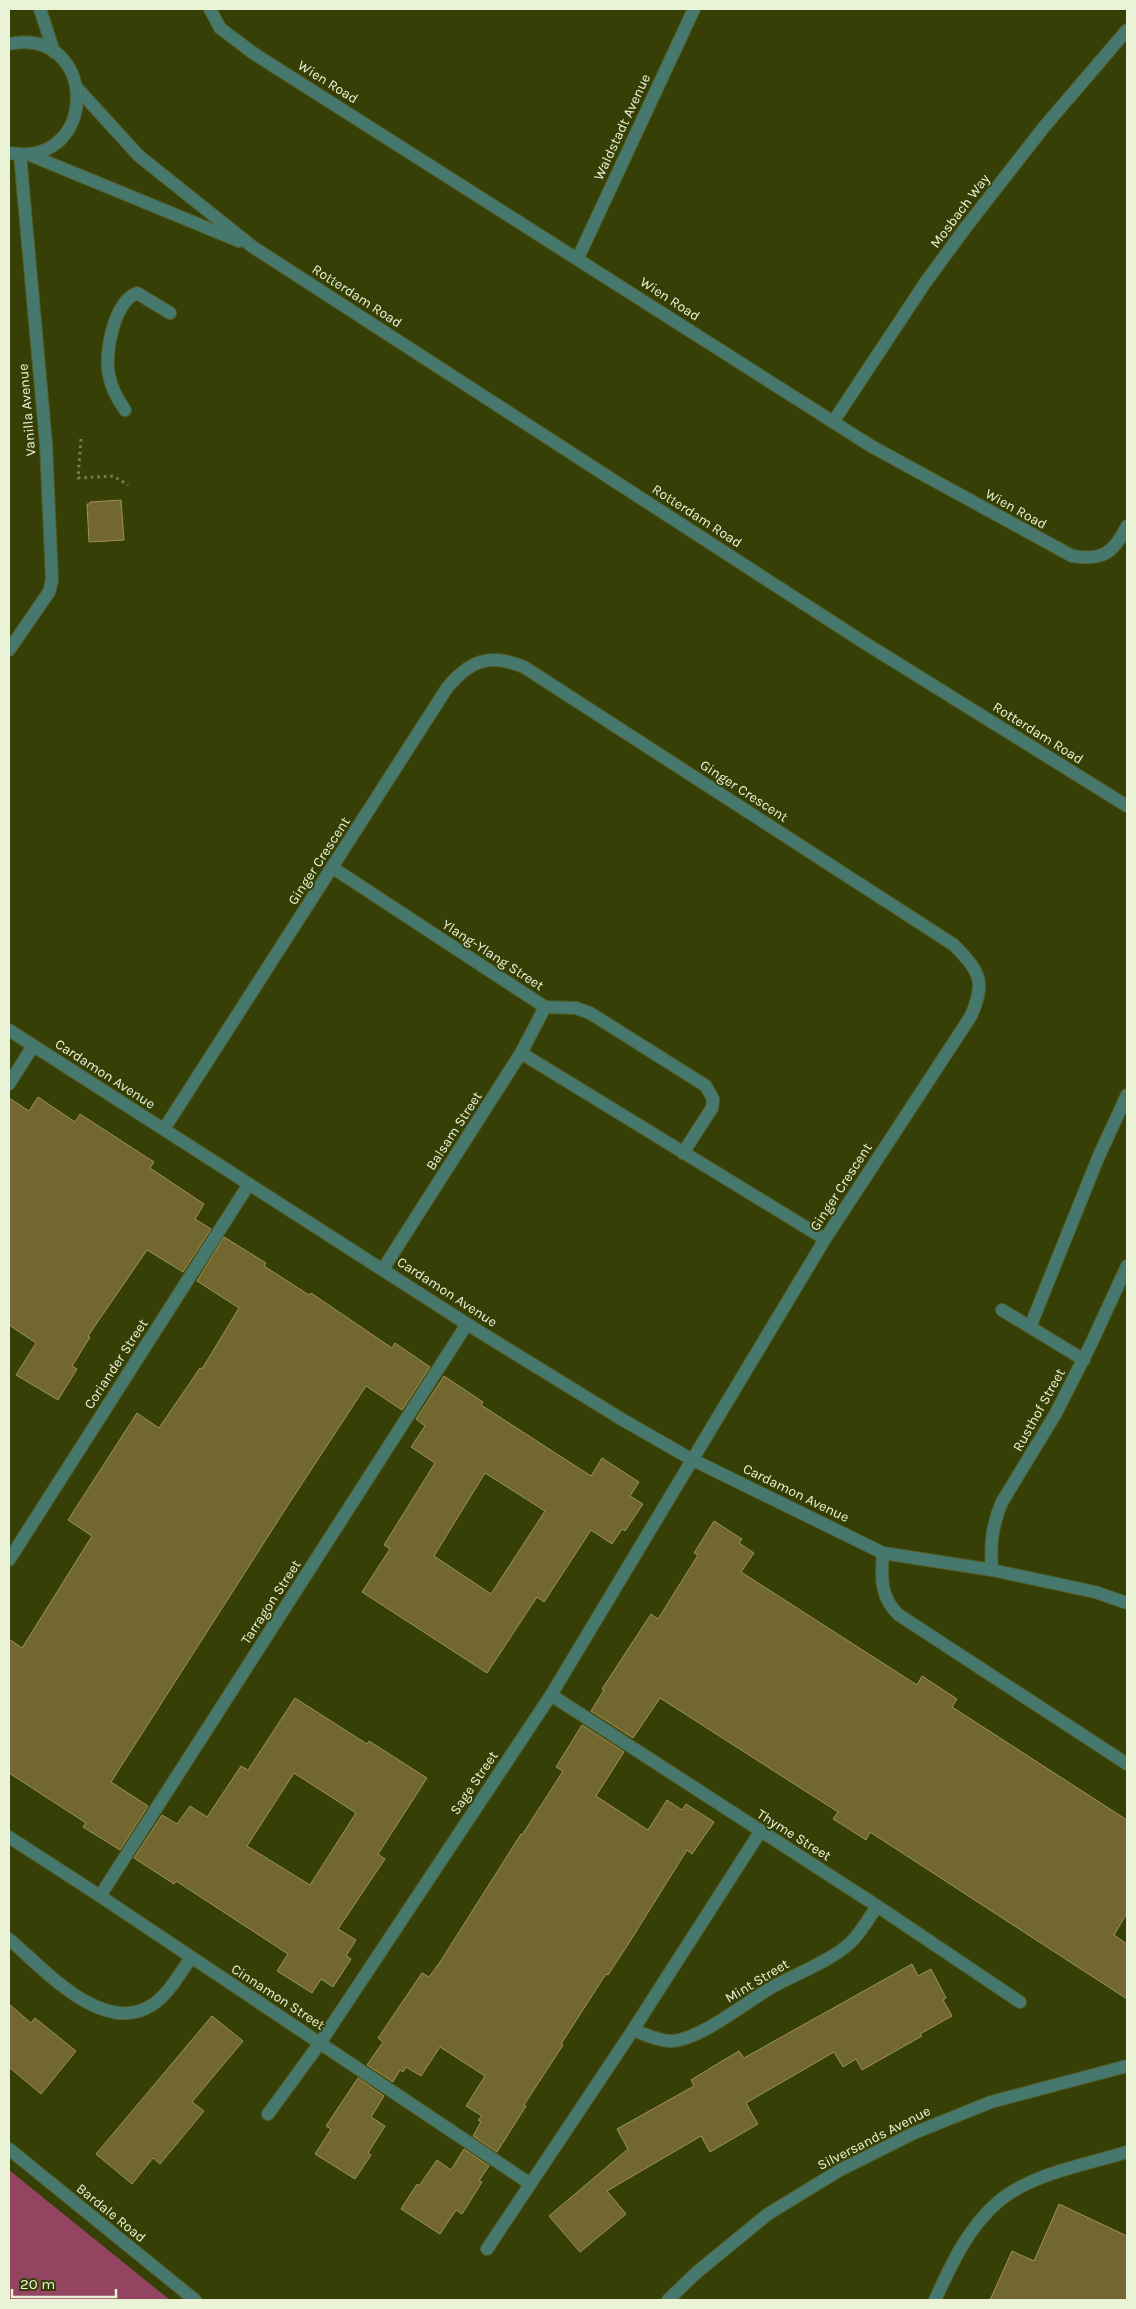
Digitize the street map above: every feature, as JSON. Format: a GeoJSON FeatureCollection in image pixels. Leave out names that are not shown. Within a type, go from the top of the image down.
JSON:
{"type":"FeatureCollection","features":[{"type":"Feature","properties":{"kind":"street"},"geometry":{"type":"LineString","coordinates":[[40,9],[54,52]]}},
{"type":"Feature","properties":{"kind":"street","name":"Wien Road"},"geometry":{"type":"LineString","coordinates":[[210,9],[220,28],[239,43],[872,446],[1072,556],[1092,558],[1107,553],[1114,547],[1127,526]]}},
{"type":"Feature","properties":{"kind":"street","name":"Waldstadt Avenue"},"geometry":{"type":"LineString","coordinates":[[578,258],[694,9]]}},
{"type":"Feature","properties":{"kind":"street","name":"Mosbach Way"},"geometry":{"type":"LineString","coordinates":[[833,422],[925,283],[966,227],[1044,127],[1127,30]]}},
{"type":"Feature","properties":{"kind":"street"},"geometry":{"type":"LineString","coordinates":[[9,44],[31,43],[54,52],[65,62],[73,74],[77,88],[78,104],[75,118],[68,131],[57,142],[44,150],[20,154]]}},
{"type":"Feature","properties":{"kind":"street","name":"Rotterdam Road"},"geometry":{"type":"LineString","coordinates":[[77,88],[139,156],[253,246],[860,640],[1127,806]]}},
{"type":"Feature","properties":{"kind":"street","name":"Rotterdam Road"},"geometry":{"type":"LineString","coordinates":[[20,154],[253,246]]}},
{"type":"Feature","properties":{"kind":"street","name":"Vanilla Avenue"},"geometry":{"type":"LineString","coordinates":[[9,650],[49,592],[52,580],[46,444],[20,154]]}},
{"type":"Feature","properties":{"kind":"street"},"geometry":{"type":"LineString","coordinates":[[125,410],[114,390],[107,364],[114,324],[128,298],[137,293],[170,313]]}},
{"type":"Feature","properties":{"kind":"street","name":"Ginger Crescent"},"geometry":{"type":"LineString","coordinates":[[164,1129],[447,688],[461,671],[472,664],[500,661],[524,667],[954,945],[969,961],[980,982],[978,996],[971,1016],[825,1239],[691,1459]]}},
{"type":"Feature","properties":{"kind":"street","name":"Ylang-Ylang Street"},"geometry":{"type":"LineString","coordinates":[[333,868],[546,1007],[576,1008],[590,1013],[708,1088],[713,1099],[712,1108],[683,1153]]}},
{"type":"Feature","properties":{"kind":"street","name":"Balsam Street"},"geometry":{"type":"LineString","coordinates":[[384,1269],[521,1053],[546,1007]]}},
{"type":"Feature","properties":{"kind":"street","name":"Cardamon Avenue"},"geometry":{"type":"LineString","coordinates":[[9,1030],[467,1324],[623,1420],[691,1459],[883,1553],[992,1570],[1095,1592],[1127,1603]]}},
{"type":"Feature","properties":{"kind":"street"},"geometry":{"type":"LineString","coordinates":[[9,1084],[33,1046]]}},
{"type":"Feature","properties":{"kind":"street"},"geometry":{"type":"LineString","coordinates":[[521,1053],[825,1239]]}},
{"type":"Feature","properties":{"kind":"street"},"geometry":{"type":"LineString","coordinates":[[1030,1327],[1098,1158],[1127,1095]]}},
{"type":"Feature","properties":{"kind":"street","name":"Coriander Street"},"geometry":{"type":"LineString","coordinates":[[9,1560],[249,1184]]}},
{"type":"Feature","properties":{"kind":"street","name":"Rusthof Street"},"geometry":{"type":"LineString","coordinates":[[992,1570],[990,1545],[996,1517],[1002,1502],[1045,1435],[1084,1360],[1127,1266]]}},
{"type":"Feature","properties":{"kind":"street"},"geometry":{"type":"LineString","coordinates":[[1002,1310],[1084,1360]]}},
{"type":"Feature","properties":{"kind":"street","name":"Tarragon Street"},"geometry":{"type":"LineString","coordinates":[[100,1896],[467,1324]]}},
{"type":"Feature","properties":{"kind":"street","name":"Sage Street"},"geometry":{"type":"LineString","coordinates":[[268,2114],[320,2043],[550,1695],[691,1459]]}},
{"type":"Feature","properties":{"kind":"street"},"geometry":{"type":"LineString","coordinates":[[883,1553],[882,1585],[885,1598],[899,1615],[1127,1764]]}},
{"type":"Feature","properties":{"kind":"street","name":"Thyme Street"},"geometry":{"type":"LineString","coordinates":[[550,1695],[877,1906],[1020,2002]]}},
{"type":"Feature","properties":{"kind":"street"},"geometry":{"type":"LineString","coordinates":[[487,2249],[633,2030],[760,1832]]}},
{"type":"Feature","properties":{"kind":"street","name":"Cinnamon Street"},"geometry":{"type":"LineString","coordinates":[[9,1837],[530,2183]]}},
{"type":"Feature","properties":{"kind":"street","name":"Mint Street"},"geometry":{"type":"LineString","coordinates":[[633,2030],[674,2041],[715,2024],[772,1988],[846,1946],[856,1936],[877,1906]]}},
{"type":"Feature","properties":{"kind":"street"},"geometry":{"type":"LineString","coordinates":[[9,1939],[84,2001],[104,2011],[118,2014],[137,2011],[153,2004],[191,1958]]}},
{"type":"Feature","properties":{"kind":"street","name":"Silversands Avenue"},"geometry":{"type":"LineString","coordinates":[[668,2300],[696,2273],[768,2214],[840,2170],[906,2137],[991,2102],[1127,2066]]}},
{"type":"Feature","properties":{"kind":"street","name":"Bardale Road"},"geometry":{"type":"LineString","coordinates":[[9,2149],[195,2300]]}},
{"type":"Feature","properties":{"kind":"street"},"geometry":{"type":"LineString","coordinates":[[935,2300],[963,2243],[998,2202],[1015,2190],[1043,2178],[1127,2152]]}},
{"type":"Feature","properties":{"kind":"path"},"geometry":{"type":"LineString","coordinates":[[81,439],[78,478],[113,476],[128,485]]}},
{"type":"Feature","properties":{"kind":"shaded area"},"geometry":{"type":"Polygon","coordinates":[[[9,2170],[170,2300],[9,2300],[9,2170]]]}},
{"type":"Feature","properties":{"kind":"building"},"geometry":{"type":"Polygon","coordinates":[[[121,500],[124,540],[89,542],[87,504],[90,504],[90,502],[121,500]]]}},
{"type":"Feature","properties":{"kind":"building"},"geometry":{"type":"Polygon","coordinates":[[[38,1097],[75,1122],[80,1114],[154,1162],[150,1168],[204,1204],[195,1219],[211,1229],[183,1272],[147,1250],[88,1336],[90,1337],[72,1366],[77,1369],[58,1400],[16,1375],[36,1343],[9,1325],[9,1098],[29,1111],[38,1097]]]}},
{"type":"Feature","properties":{"kind":"building"},"geometry":{"type":"Polygon","coordinates":[[[224,1237],[266,1263],[264,1266],[309,1295],[311,1293],[392,1348],[395,1343],[430,1367],[402,1410],[366,1386],[288,1505],[111,1782],[148,1806],[120,1850],[83,1827],[86,1823],[9,1773],[9,1639],[22,1648],[92,1536],[68,1520],[137,1413],[159,1428],[200,1368],[202,1369],[239,1308],[197,1281],[224,1237]]]}},
{"type":"Feature","properties":{"kind":"building"},"geometry":{"type":"Polygon","coordinates":[[[444,1376],[483,1402],[481,1405],[591,1476],[602,1458],[639,1482],[630,1496],[643,1504],[625,1531],[622,1529],[612,1544],[591,1530],[544,1602],[537,1597],[487,1673],[362,1592],[390,1549],[384,1545],[435,1463],[411,1447],[425,1426],[416,1419],[444,1376]],[[485,1473],[434,1556],[491,1594],[545,1511],[485,1473]]]}},
{"type":"Feature","properties":{"kind":"building"},"geometry":{"type":"Polygon","coordinates":[[[714,1521],[742,1539],[739,1543],[754,1553],[741,1572],[917,1685],[922,1676],[957,1699],[952,1707],[1127,1820],[1127,1913],[1114,1935],[1127,1944],[1127,1999],[870,1832],[866,1840],[833,1819],[838,1812],[660,1698],[633,1738],[591,1711],[604,1690],[602,1689],[651,1614],[658,1619],[698,1555],[694,1553],[714,1521]]]}},
{"type":"Feature","properties":{"kind":"building"},"geometry":{"type":"Polygon","coordinates":[[[295,1698],[367,1744],[369,1741],[427,1778],[378,1854],[385,1859],[338,1929],[356,1940],[346,1956],[351,1959],[333,1987],[321,1979],[312,1993],[277,1971],[288,1954],[176,1881],[174,1884],[134,1858],[162,1815],[177,1824],[190,1806],[207,1817],[241,1766],[248,1770],[295,1698]],[[294,1773],[247,1846],[310,1885],[356,1813],[294,1773]]]}},
{"type":"Feature","properties":{"kind":"building"},"geometry":{"type":"Polygon","coordinates":[[[582,1725],[624,1752],[596,1796],[648,1830],[667,1800],[682,1810],[686,1804],[714,1822],[692,1854],[687,1850],[627,1946],[608,1975],[606,1974],[561,2044],[563,2045],[524,2105],[526,2106],[497,2152],[473,2136],[481,2122],[478,2120],[482,2116],[466,2106],[485,2076],[440,2047],[421,2076],[406,2067],[403,2072],[400,2070],[393,2082],[367,2065],[383,2042],[378,2038],[422,1973],[429,1977],[440,1962],[563,1771],[556,1767],[582,1725]]]}},
{"type":"Feature","properties":{"kind":"building"},"geometry":{"type":"Polygon","coordinates":[[[912,1964],[918,1976],[931,1969],[946,1998],[943,2000],[952,2016],[920,2034],[922,2036],[862,2070],[856,2059],[843,2067],[834,2052],[746,2103],[758,2124],[710,2152],[701,2136],[607,2191],[626,2214],[580,2252],[549,2216],[628,2149],[617,2129],[694,2086],[691,2080],[739,2051],[744,2058],[912,1964]]]}},
{"type":"Feature","properties":{"kind":"building"},"geometry":{"type":"Polygon","coordinates":[[[9,2004],[31,2023],[35,2018],[76,2051],[41,2094],[9,2067],[9,2004]]]}},
{"type":"Feature","properties":{"kind":"building"},"geometry":{"type":"Polygon","coordinates":[[[212,2016],[243,2041],[192,2102],[204,2111],[160,2164],[153,2158],[132,2184],[96,2154],[212,2016]]]}},
{"type":"Feature","properties":{"kind":"building"},"geometry":{"type":"Polygon","coordinates":[[[358,2078],[384,2096],[371,2117],[385,2126],[368,2153],[371,2155],[355,2179],[315,2154],[331,2129],[326,2126],[358,2078]]]}},
{"type":"Feature","properties":{"kind":"building"},"geometry":{"type":"Polygon","coordinates":[[[464,2149],[489,2166],[479,2181],[482,2182],[462,2214],[456,2210],[440,2234],[401,2209],[417,2184],[419,2186],[437,2160],[451,2170],[464,2149]]]}},
{"type":"Feature","properties":{"kind":"building"},"geometry":{"type":"Polygon","coordinates":[[[1059,2204],[1127,2236],[1127,2300],[990,2300],[1012,2251],[1034,2261],[1059,2204]]]}}]}
